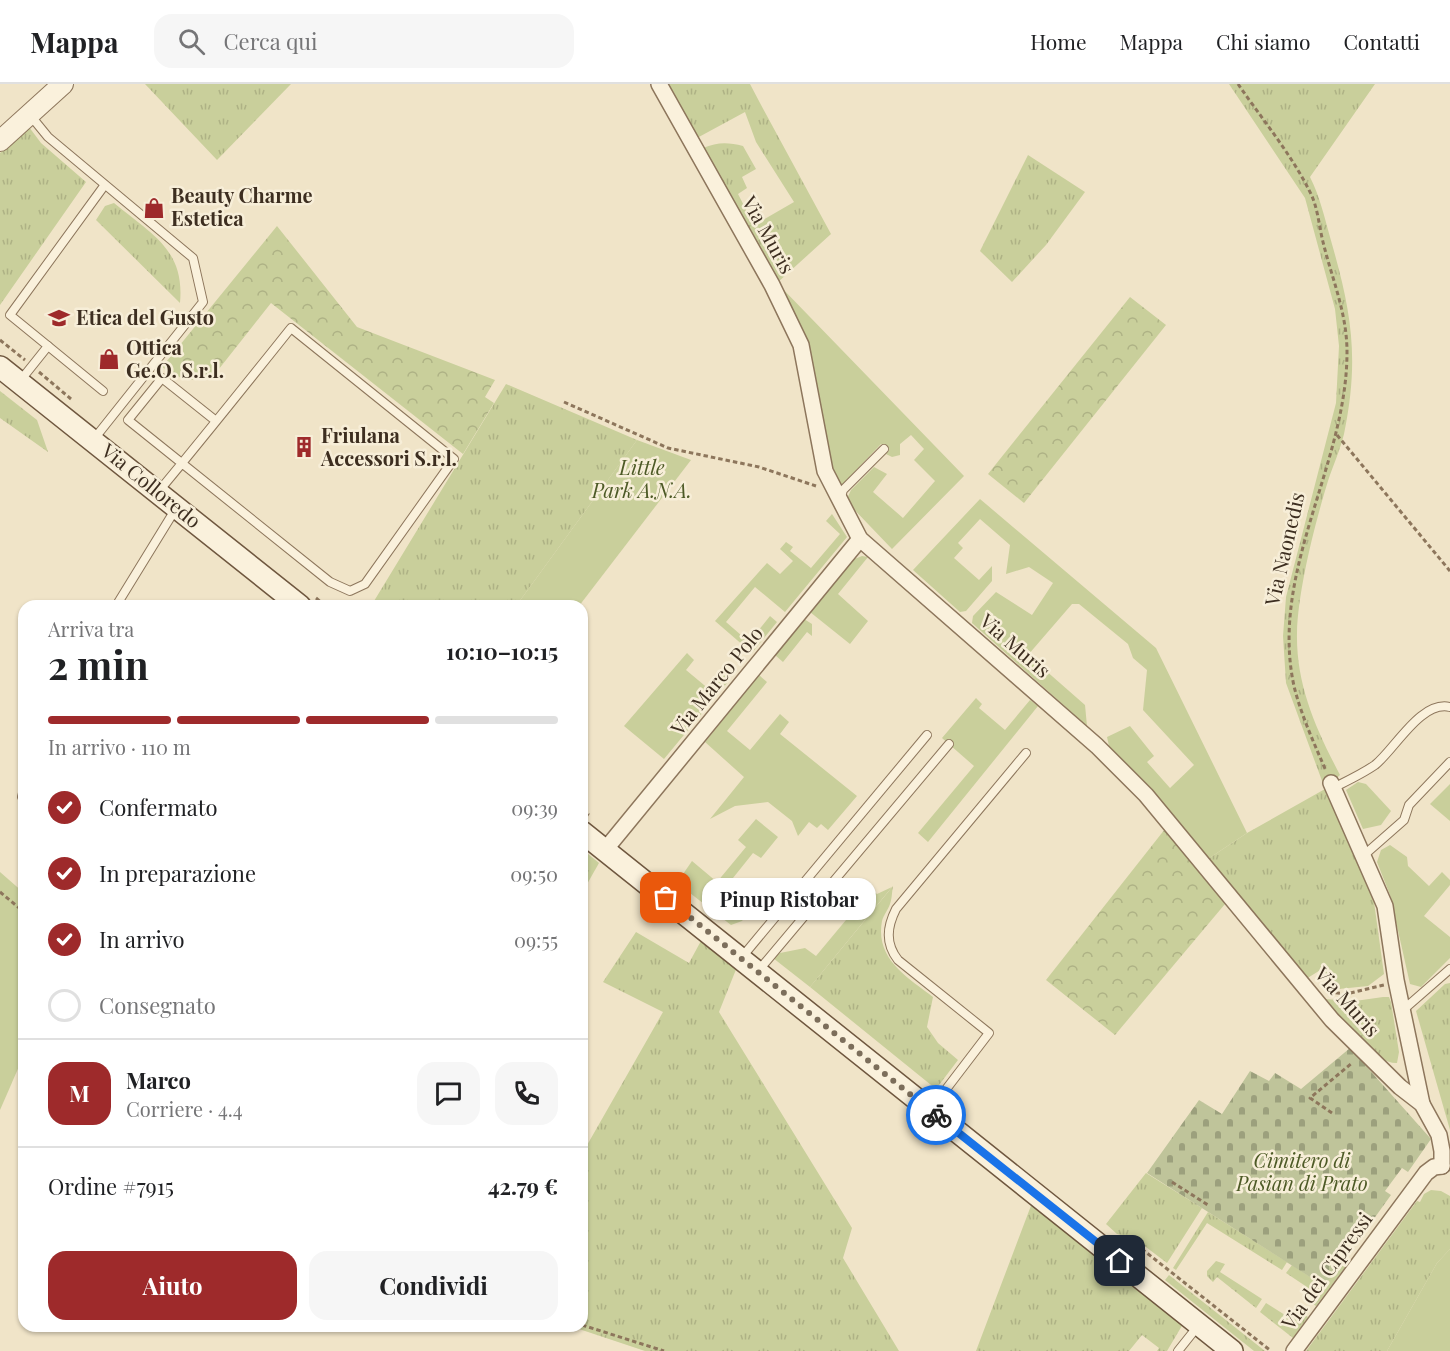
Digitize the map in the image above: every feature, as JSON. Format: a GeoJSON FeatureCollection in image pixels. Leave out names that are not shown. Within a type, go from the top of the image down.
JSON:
{"type":"FeatureCollection","features":[{"type":"Feature","properties":{"kind":"main road","name":"Via Colloredo"},"geometry":{"type":"LineString","coordinates":[[0,367],[292,600]]}},
{"type":"Feature","properties":{"kind":"main road"},"geometry":{"type":"LineString","coordinates":[[588,837],[1232,1351]]}},
{"type":"Feature","properties":{"kind":"street","name":"Via Muris"},"geometry":{"type":"LineString","coordinates":[[659,84],[772,285],[801,345],[825,471],[860,539],[1106,754],[1146,795],[1306,989],[1359,1048],[1422,1104],[1438,1135],[1446,1169]]}},
{"type":"Feature","properties":{"kind":"street"},"geometry":{"type":"LineString","coordinates":[[0,141],[59,85]]}},
{"type":"Feature","properties":{"kind":"street","name":"Via Marco Polo"},"geometry":{"type":"LineString","coordinates":[[605,850],[860,539]]}},
{"type":"Feature","properties":{"kind":"street"},"geometry":{"type":"LineString","coordinates":[[1332,786],[1385,906],[1396,980],[1422,1104]]}},
{"type":"Feature","properties":{"kind":"street","name":"Via dei Cipressi"},"geometry":{"type":"LineString","coordinates":[[1294,1351],[1426,1173],[1434,1167],[1446,1169]]}},
{"type":"Feature","properties":{"kind":"lane"},"geometry":{"type":"LineString","coordinates":[[30,113],[48,137],[193,258],[204,302],[93,439]]}},
{"type":"Feature","properties":{"kind":"lane"},"geometry":{"type":"LineString","coordinates":[[103,391],[10,315],[104,186]]}},
{"type":"Feature","properties":{"kind":"lane"},"geometry":{"type":"LineString","coordinates":[[159,492],[182,464],[291,328],[454,459],[365,585],[350,591],[330,582],[182,464],[128,420],[162,378],[216,421]]}},
{"type":"Feature","properties":{"kind":"lane"},"geometry":{"type":"LineString","coordinates":[[19,382],[48,346]]}},
{"type":"Feature","properties":{"kind":"lane"},"geometry":{"type":"LineString","coordinates":[[840,501],[843,490],[884,449]]}},
{"type":"Feature","properties":{"kind":"lane"},"geometry":{"type":"LineString","coordinates":[[120,600],[176,507]]}},
{"type":"Feature","properties":{"kind":"lane"},"geometry":{"type":"LineString","coordinates":[[1332,786],[1375,765],[1422,715],[1435,707],[1450,707]]}},
{"type":"Feature","properties":{"kind":"lane"},"geometry":{"type":"LineString","coordinates":[[741,958],[927,735]]}},
{"type":"Feature","properties":{"kind":"lane"},"geometry":{"type":"LineString","coordinates":[[758,972],[949,744]]}},
{"type":"Feature","properties":{"kind":"lane"},"geometry":{"type":"LineString","coordinates":[[930,1110],[989,1033],[898,960],[890,945],[890,924],[903,901],[1026,753]]}},
{"type":"Feature","properties":{"kind":"lane"},"geometry":{"type":"LineString","coordinates":[[1363,856],[1404,819],[1409,805],[1450,762]]}},
{"type":"Feature","properties":{"kind":"lane"},"geometry":{"type":"LineString","coordinates":[[1403,1010],[1450,970]]}},
{"type":"Feature","properties":{"kind":"lane"},"geometry":{"type":"LineString","coordinates":[[1178,1351],[1199,1325]]}},
{"type":"Feature","properties":{"kind":"path","name":"Via Naonedis"},"geometry":{"type":"LineString","coordinates":[[1238,84],[1291,161],[1316,208],[1346,331],[1346,376],[1336,435],[1311,519],[1297,577],[1290,634],[1291,666],[1300,706],[1332,786]]}},
{"type":"Feature","properties":{"kind":"path"},"geometry":{"type":"LineString","coordinates":[[564,402],[668,448],[759,466],[823,489],[840,501]]}},
{"type":"Feature","properties":{"kind":"path"},"geometry":{"type":"LineString","coordinates":[[1336,435],[1450,571]]}},
{"type":"Feature","properties":{"kind":"path"},"geometry":{"type":"LineString","coordinates":[[0,892],[18,907]]}},
{"type":"Feature","properties":{"kind":"path"},"geometry":{"type":"LineString","coordinates":[[1306,989],[1346,993],[1370,990],[1396,980]]}},
{"type":"Feature","properties":{"kind":"path"},"geometry":{"type":"LineString","coordinates":[[1332,1113],[1310,1098],[1352,1062]]}},
{"type":"Feature","properties":{"kind":"path"},"geometry":{"type":"LineString","coordinates":[[1272,1156],[1271,1159],[1278,1163]]}},
{"type":"Feature","properties":{"kind":"path"},"geometry":{"type":"LineString","coordinates":[[1172,1182],[1208,1205]]}},
{"type":"Feature","properties":{"kind":"path"},"geometry":{"type":"LineString","coordinates":[[588,1327],[664,1351]]}},
{"type":"Feature","properties":{"kind":"green space"},"geometry":{"type":"Polygon","coordinates":[[[145,84],[291,84],[217,160],[145,84]]]}},
{"type":"Feature","properties":{"kind":"green space"},"geometry":{"type":"Polygon","coordinates":[[[667,84],[750,84],[831,234],[777,283],[703,148],[723,143],[743,146],[756,169],[742,177],[747,188],[738,194],[754,225],[794,202],[756,142],[745,112],[697,138],[667,84]]]}},
{"type":"Feature","properties":{"kind":"green space"},"geometry":{"type":"Polygon","coordinates":[[[1229,84],[1375,84],[1310,177],[1322,207],[1343,288],[1351,334],[1352,357],[1352,381],[1344,434],[1313,536],[1298,616],[1298,652],[1304,689],[1323,741],[1340,775],[1325,789],[1286,683],[1283,636],[1286,597],[1336,403],[1339,346],[1335,309],[1305,198],[1229,84]]]}},
{"type":"Feature","properties":{"kind":"green space"},"geometry":{"type":"Polygon","coordinates":[[[29,127],[41,143],[86,182],[0,305],[0,153],[29,127]]]}},
{"type":"Feature","properties":{"kind":"green space"},"geometry":{"type":"Polygon","coordinates":[[[1028,155],[1085,192],[1046,245],[1012,282],[980,251],[1028,155]]]}},
{"type":"Feature","properties":{"kind":"green space"},"geometry":{"type":"Polygon","coordinates":[[[114,203],[163,244],[171,256],[180,284],[180,303],[96,220],[105,206],[114,203]]]}},
{"type":"Feature","properties":{"kind":"green space"},"geometry":{"type":"Polygon","coordinates":[[[277,226],[357,327],[495,380],[485,397],[494,403],[463,454],[271,303],[215,374],[193,380],[183,379],[162,367],[277,226]]]}},
{"type":"Feature","properties":{"kind":"green space"},"geometry":{"type":"Polygon","coordinates":[[[777,283],[964,476],[892,549],[846,501],[851,490],[874,467],[887,474],[873,492],[903,518],[935,481],[914,460],[924,449],[911,435],[900,444],[900,455],[892,457],[886,454],[889,450],[881,444],[842,485],[835,485],[777,283]]]}},
{"type":"Feature","properties":{"kind":"green space"},"geometry":{"type":"Polygon","coordinates":[[[1130,297],[1166,325],[1024,503],[988,474],[1130,297]]]}},
{"type":"Feature","properties":{"kind":"green space"},"geometry":{"type":"Polygon","coordinates":[[[506,384],[637,440],[520,600],[375,600],[506,384]]]}},
{"type":"Feature","properties":{"kind":"green space"},"geometry":{"type":"Polygon","coordinates":[[[0,391],[37,420],[48,452],[0,418],[0,391]]]}},
{"type":"Feature","properties":{"kind":"green space","name":"Little Park A.N.A."},"geometry":{"type":"Polygon","coordinates":[[[637,440],[691,460],[584,600],[520,600],[637,440]]]}},
{"type":"Feature","properties":{"kind":"green space"},"geometry":{"type":"Polygon","coordinates":[[[980,499],[1156,648],[1247,833],[1208,859],[1153,793],[1109,746],[1107,737],[1130,726],[1154,756],[1147,762],[1170,788],[1194,765],[1143,710],[1147,670],[1133,658],[1128,644],[1079,604],[1072,604],[1028,655],[1085,705],[1087,726],[972,623],[973,616],[996,592],[1032,615],[1053,583],[1029,567],[1006,574],[1010,545],[980,519],[958,543],[963,548],[954,558],[979,580],[992,566],[992,581],[966,611],[960,612],[913,570],[980,499]]]}},
{"type":"Feature","properties":{"kind":"green space"},"geometry":{"type":"Polygon","coordinates":[[[832,514],[847,537],[785,612],[755,587],[726,622],[749,642],[770,616],[777,622],[752,653],[715,621],[767,563],[780,574],[793,561],[780,549],[786,542],[793,547],[790,551],[811,568],[840,534],[826,521],[832,514]]]}},
{"type":"Feature","properties":{"kind":"green space"},"geometry":{"type":"Polygon","coordinates":[[[862,556],[868,557],[838,594],[868,621],[850,644],[810,612],[852,560],[862,556]]]}},
{"type":"Feature","properties":{"kind":"green space"},"geometry":{"type":"Polygon","coordinates":[[[804,619],[812,624],[812,636],[807,632],[783,662],[775,655],[804,619]]]}},
{"type":"Feature","properties":{"kind":"green space"},"geometry":{"type":"Polygon","coordinates":[[[687,653],[694,660],[686,670],[710,690],[726,671],[727,683],[664,759],[624,726],[687,653]]]}},
{"type":"Feature","properties":{"kind":"green space"},"geometry":{"type":"Polygon","coordinates":[[[759,675],[767,682],[727,731],[750,750],[780,714],[789,722],[780,734],[857,796],[828,830],[821,824],[817,828],[809,822],[798,836],[792,821],[768,802],[735,806],[710,819],[744,777],[705,742],[759,675]]]}},
{"type":"Feature","properties":{"kind":"green space"},"geometry":{"type":"Polygon","coordinates":[[[976,698],[982,704],[979,708],[1005,730],[1030,700],[1038,706],[928,842],[918,833],[974,766],[942,738],[976,698]]]}},
{"type":"Feature","properties":{"kind":"green space"},"geometry":{"type":"Polygon","coordinates":[[[1358,782],[1366,784],[1391,811],[1381,825],[1363,829],[1346,790],[1358,782]]]}},
{"type":"Feature","properties":{"kind":"green space"},"geometry":{"type":"Polygon","coordinates":[[[1450,784],[1450,821],[1430,804],[1450,784]]]}},
{"type":"Feature","properties":{"kind":"green space"},"geometry":{"type":"Polygon","coordinates":[[[1325,789],[1374,902],[1384,974],[1368,986],[1339,989],[1322,969],[1306,979],[1208,859],[1247,833],[1325,789]]]}},
{"type":"Feature","properties":{"kind":"green space"},"geometry":{"type":"Polygon","coordinates":[[[756,819],[778,837],[761,858],[753,853],[725,888],[751,909],[742,921],[731,925],[681,886],[681,877],[692,861],[717,882],[746,847],[738,840],[756,819]]]}},
{"type":"Feature","properties":{"kind":"green space"},"geometry":{"type":"Polygon","coordinates":[[[1165,829],[1225,904],[1115,1035],[1046,980],[1165,829]]]}},
{"type":"Feature","properties":{"kind":"green space"},"geometry":{"type":"Polygon","coordinates":[[[1390,845],[1407,857],[1408,866],[1429,886],[1442,872],[1450,880],[1450,885],[1424,916],[1450,937],[1450,958],[1421,987],[1410,984],[1390,895],[1377,862],[1381,850],[1390,845]]]}},
{"type":"Feature","properties":{"kind":"green space"},"geometry":{"type":"Polygon","coordinates":[[[588,854],[599,863],[588,882],[588,854]]]}},
{"type":"Feature","properties":{"kind":"green space"},"geometry":{"type":"Polygon","coordinates":[[[0,872],[18,888],[18,1069],[0,1110],[0,872]]]}},
{"type":"Feature","properties":{"kind":"green space"},"geometry":{"type":"Polygon","coordinates":[[[893,886],[891,902],[882,921],[883,946],[895,966],[933,997],[927,1027],[938,1043],[958,1060],[936,1089],[810,987],[893,886]]]}},
{"type":"Feature","properties":{"kind":"green space"},"geometry":{"type":"Polygon","coordinates":[[[892,887],[810,987],[773,958],[780,953],[805,948],[816,956],[871,890],[877,894],[892,887]]]}},
{"type":"Feature","properties":{"kind":"green space"},"geometry":{"type":"Polygon","coordinates":[[[636,932],[689,963],[702,939],[737,967],[719,1012],[852,1228],[843,1258],[899,1351],[645,1351],[588,1332],[588,1143],[663,1012],[603,982],[636,932]]]}},
{"type":"Feature","properties":{"kind":"green space"},"geometry":{"type":"Polygon","coordinates":[[[1450,983],[1450,1130],[1416,1011],[1445,984],[1450,983]]]}},
{"type":"Feature","properties":{"kind":"green space"},"geometry":{"type":"Polygon","coordinates":[[[1389,997],[1391,1002],[1399,1052],[1397,1063],[1378,1056],[1367,1048],[1324,999],[1355,1001],[1389,997]]]}},
{"type":"Feature","properties":{"kind":"green space","name":"Cimitero di Pasian di Prato"},"geometry":{"type":"Polygon","coordinates":[[[1350,1048],[1431,1139],[1408,1172],[1402,1168],[1385,1191],[1391,1195],[1355,1245],[1349,1242],[1336,1260],[1341,1264],[1324,1286],[1147,1173],[1199,1100],[1222,1114],[1250,1071],[1269,1081],[1275,1073],[1301,1089],[1350,1048]]]}},
{"type":"Feature","properties":{"kind":"green space"},"geometry":{"type":"Polygon","coordinates":[[[1146,1173],[1202,1208],[1167,1263],[1134,1238],[1117,1234],[1106,1224],[1146,1173]]]}},
{"type":"Feature","properties":{"kind":"green space"},"geometry":{"type":"Polygon","coordinates":[[[1431,1190],[1441,1191],[1450,1196],[1450,1249],[1437,1263],[1387,1351],[1306,1351],[1417,1201],[1420,1202],[1424,1194],[1431,1190]]]}},
{"type":"Feature","properties":{"kind":"green space"},"geometry":{"type":"Polygon","coordinates":[[[1032,1203],[1183,1324],[1167,1351],[1157,1351],[1159,1348],[1142,1335],[1129,1351],[976,1351],[1032,1203]]]}},
{"type":"Feature","properties":{"kind":"green space"},"geometry":{"type":"Polygon","coordinates":[[[1208,1212],[1287,1262],[1282,1270],[1207,1223],[1176,1270],[1173,1268],[1208,1212]]]}},
{"type":"Feature","properties":{"kind":"green space"},"geometry":{"type":"Polygon","coordinates":[[[1450,1249],[1450,1351],[1387,1351],[1437,1263],[1450,1249]]]}},
{"type":"Feature","properties":{"kind":"green space"},"geometry":{"type":"Polygon","coordinates":[[[1344,1259],[1349,1262],[1316,1306],[1306,1299],[1304,1285],[1286,1273],[1292,1265],[1324,1286],[1344,1259]]]}},
{"type":"Feature","properties":{"kind":"green space"},"geometry":{"type":"Polygon","coordinates":[[[1216,1261],[1225,1264],[1220,1272],[1262,1299],[1256,1308],[1217,1277],[1213,1282],[1207,1276],[1207,1271],[1216,1261]]]}},
{"type":"Feature","properties":{"kind":"green space"},"geometry":{"type":"Polygon","coordinates":[[[1169,1275],[1265,1351],[1254,1351],[1165,1280],[1169,1275]]]}},
{"type":"Feature","properties":{"kind":"green space"},"geometry":{"type":"Polygon","coordinates":[[[1266,1303],[1285,1315],[1299,1311],[1308,1317],[1293,1338],[1260,1312],[1266,1303]]]}},
{"type":"Feature","properties":{"kind":"way so far"},"geometry":{"type":"LineString","coordinates":[[666,898],[936,1115]]}},
{"type":"Feature","properties":{"kind":"place","name":"Beauty Charme Estetica"},"geometry":{"type":"Point","coordinates":[154,208]}},
{"type":"Feature","properties":{"kind":"place","name":"Etica del Gusto"},"geometry":{"type":"Point","coordinates":[59,318]}},
{"type":"Feature","properties":{"kind":"place","name":"Ottica Ge.O. S.r.l."},"geometry":{"type":"Point","coordinates":[109,359]}},
{"type":"Feature","properties":{"kind":"place","name":"Friulana Accessori S.r.l."},"geometry":{"type":"Point","coordinates":[304,447]}},
{"type":"Feature","properties":{"kind":"place","name":"Pinup Ristobar"},"geometry":{"type":"Point","coordinates":[666,898]}},
{"type":"Feature","properties":{"kind":"route"},"geometry":{"type":"LineString","coordinates":[[936,1115],[1120,1261]]}}]}
